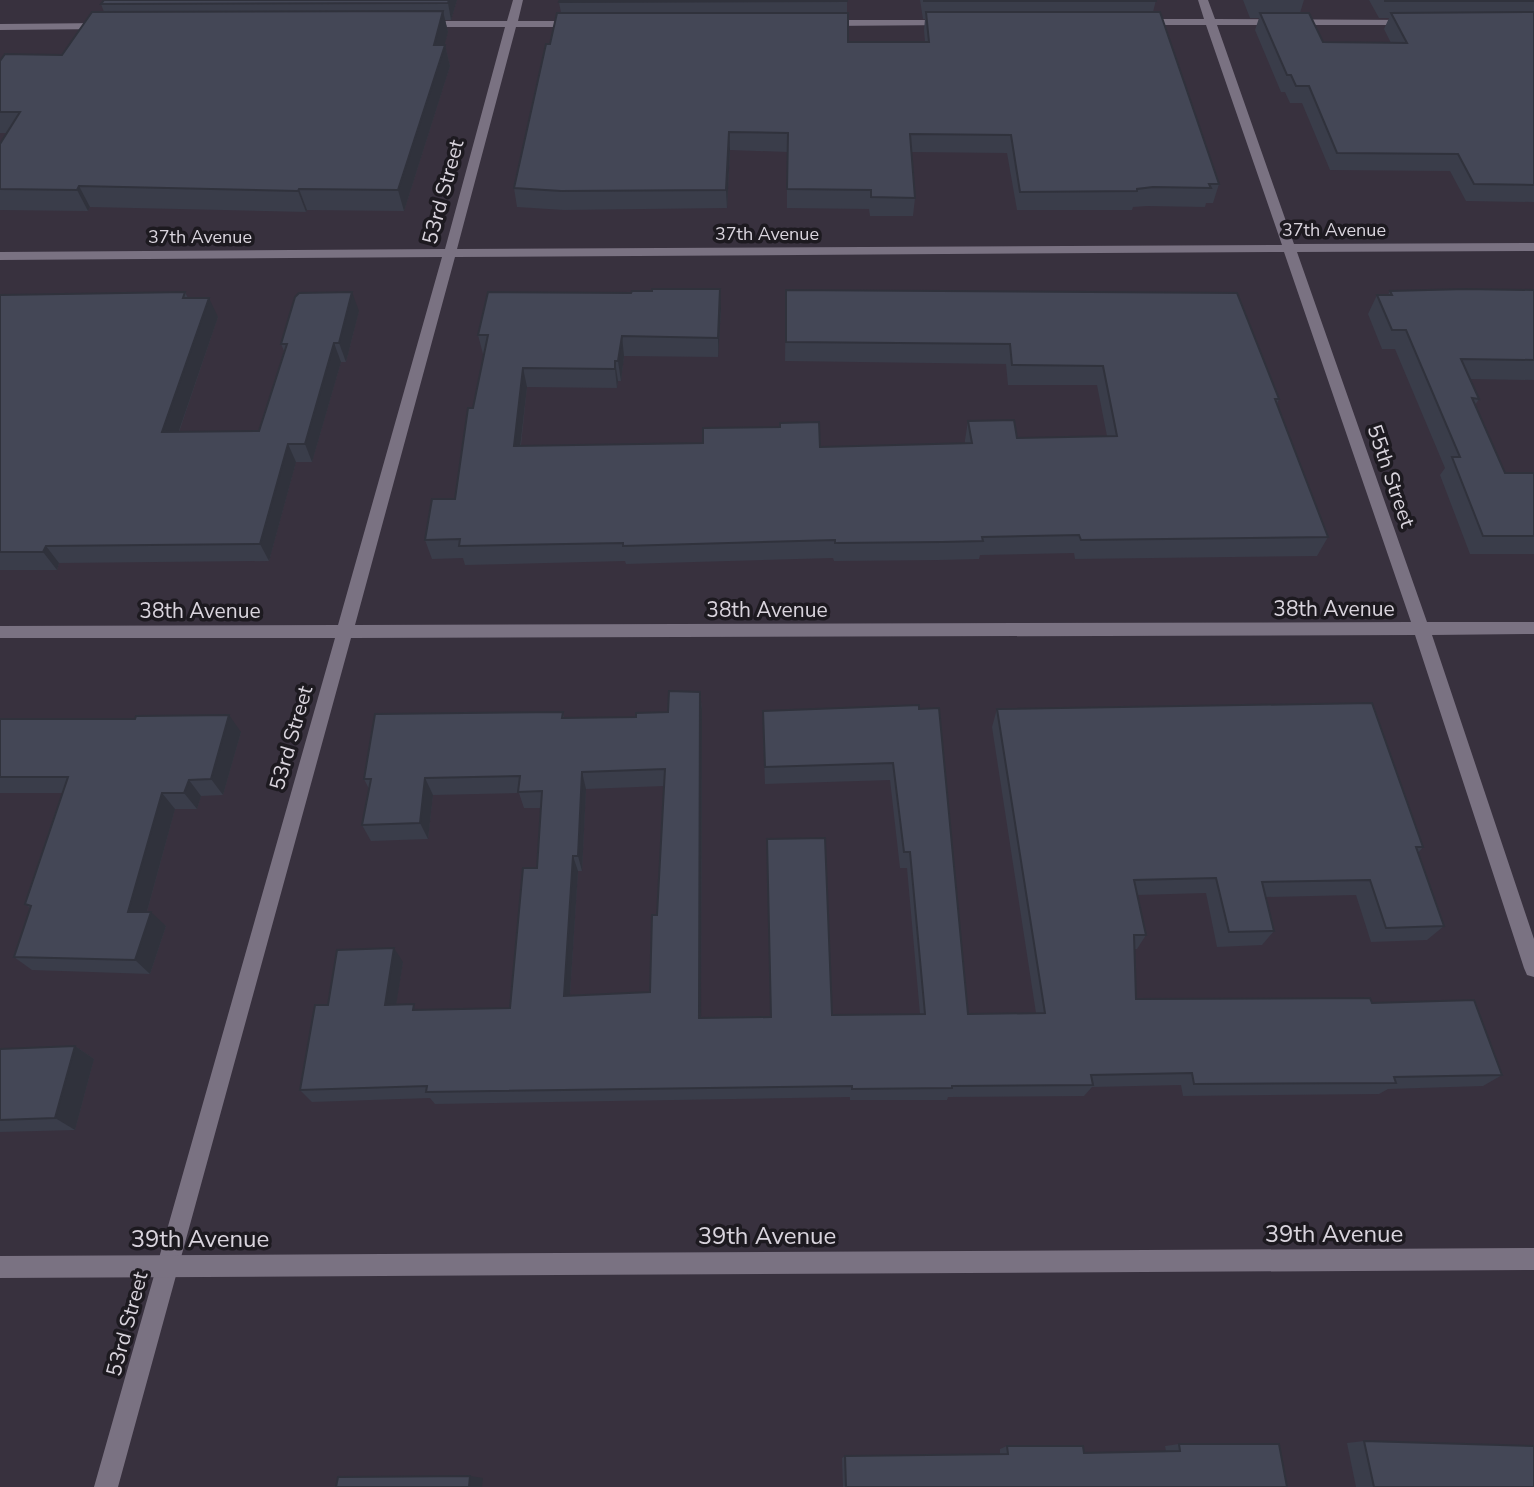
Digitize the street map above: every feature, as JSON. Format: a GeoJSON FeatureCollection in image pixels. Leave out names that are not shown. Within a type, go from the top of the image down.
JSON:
{"type":"FeatureCollection","features":[{"type":"Feature","properties":{"kind":"street","name":"53rd Street"},"geometry":{"type":"LineString","coordinates":[[106,1487],[518,0]]}},
{"type":"Feature","properties":{"kind":"street","name":"55th Street"},"geometry":{"type":"LineString","coordinates":[[1203,0],[1422,630],[1534,968]]}},
{"type":"Feature","properties":{"kind":"street"},"geometry":{"type":"LineString","coordinates":[[1127,22],[1426,22]]}},
{"type":"Feature","properties":{"kind":"street"},"geometry":{"type":"LineString","coordinates":[[819,23],[959,23]]}},
{"type":"Feature","properties":{"kind":"street"},"geometry":{"type":"LineString","coordinates":[[415,24],[595,24]]}},
{"type":"Feature","properties":{"kind":"street"},"geometry":{"type":"LineString","coordinates":[[0,27],[111,26]]}},
{"type":"Feature","properties":{"kind":"street","name":"37th Avenue"},"geometry":{"type":"LineString","coordinates":[[0,256],[1534,247]]}},
{"type":"Feature","properties":{"kind":"street","name":"38th Avenue"},"geometry":{"type":"LineString","coordinates":[[0,632],[1534,628]]}},
{"type":"Feature","properties":{"kind":"street","name":"39th Avenue"},"geometry":{"type":"LineString","coordinates":[[0,1267],[1534,1259]]}},
{"type":"Feature","properties":{"kind":"building"},"geometry":{"type":"Polygon","coordinates":[[[104,0],[449,0],[448,3],[101,4],[104,0]]]}},
{"type":"Feature","properties":{"kind":"building"},"geometry":{"type":"Polygon","coordinates":[[[847,0],[847,1],[559,2],[847,0]]]}},
{"type":"Feature","properties":{"kind":"building"},"geometry":{"type":"Polygon","coordinates":[[[1156,0],[1156,1],[924,1],[1156,0]]]}},
{"type":"Feature","properties":{"kind":"building"},"geometry":{"type":"Polygon","coordinates":[[[1534,0],[1534,1],[1385,1],[1534,0]]]}},
{"type":"Feature","properties":{"kind":"building"},"geometry":{"type":"Polygon","coordinates":[[[443,11],[434,45],[445,45],[398,190],[298,191],[79,186],[77,190],[0,189],[0,144],[20,112],[0,112],[0,61],[5,54],[62,55],[92,12],[443,11]]]}},
{"type":"Feature","properties":{"kind":"building"},"geometry":{"type":"Polygon","coordinates":[[[926,12],[1160,12],[1219,184],[1209,184],[1211,188],[1153,187],[1137,191],[1020,192],[1011,135],[910,134],[915,198],[871,197],[871,190],[787,189],[788,133],[729,132],[726,190],[561,191],[514,188],[546,44],[550,44],[557,13],[848,13],[848,42],[929,42],[926,12]]]}},
{"type":"Feature","properties":{"kind":"building"},"geometry":{"type":"Polygon","coordinates":[[[1534,12],[1534,185],[1474,184],[1458,154],[1337,153],[1309,86],[1296,86],[1291,75],[1287,75],[1260,13],[1309,13],[1323,42],[1407,43],[1391,13],[1534,12]]]}},
{"type":"Feature","properties":{"kind":"building"},"geometry":{"type":"Polygon","coordinates":[[[652,289],[720,289],[718,338],[622,336],[615,369],[523,368],[514,446],[703,443],[703,428],[780,427],[780,423],[819,422],[820,447],[972,443],[968,421],[1014,420],[1017,438],[1117,436],[1103,366],[1012,365],[1010,344],[786,342],[786,290],[1237,293],[1279,399],[1275,399],[1328,537],[1081,540],[1079,535],[982,537],[983,541],[942,542],[835,543],[835,540],[623,546],[623,543],[459,546],[460,539],[425,540],[432,499],[455,499],[468,408],[473,408],[488,335],[478,335],[488,292],[631,293],[652,289]]]}},
{"type":"Feature","properties":{"kind":"building"},"geometry":{"type":"Polygon","coordinates":[[[1534,290],[1534,360],[1461,359],[1479,399],[1472,398],[1505,473],[1534,473],[1534,536],[1483,536],[1452,457],[1460,457],[1406,330],[1392,330],[1377,295],[1392,295],[1390,291],[1534,290]]]}},
{"type":"Feature","properties":{"kind":"building"},"geometry":{"type":"Polygon","coordinates":[[[185,292],[183,298],[209,298],[162,432],[259,431],[287,344],[281,344],[295,297],[299,293],[352,292],[339,343],[334,343],[305,444],[288,444],[260,544],[46,546],[43,552],[0,552],[0,295],[185,292]]]}},
{"type":"Feature","properties":{"kind":"building"},"geometry":{"type":"Polygon","coordinates":[[[669,691],[700,692],[699,1018],[771,1017],[767,839],[825,838],[832,1015],[925,1014],[910,852],[904,852],[893,763],[765,767],[763,711],[919,705],[919,709],[939,708],[968,1014],[1045,1013],[997,709],[1372,703],[1423,847],[1416,847],[1444,926],[1386,928],[1370,880],[1262,882],[1274,931],[1229,932],[1216,878],[1134,880],[1146,935],[1134,935],[1136,999],[1370,998],[1372,1003],[1474,1000],[1502,1075],[1394,1077],[1396,1083],[1194,1084],[1192,1073],[1091,1075],[1093,1085],[952,1088],[852,1089],[852,1086],[426,1092],[427,1086],[300,1090],[315,1005],[328,1005],[337,950],[394,948],[385,1005],[414,1004],[413,1010],[510,1008],[523,868],[537,868],[542,791],[518,792],[520,776],[425,778],[420,823],[362,825],[371,779],[364,779],[375,714],[563,712],[562,718],[636,717],[636,713],[668,712],[669,691]],[[665,769],[582,772],[578,856],[573,856],[564,996],[650,992],[652,915],[657,915],[665,769]]]}},
{"type":"Feature","properties":{"kind":"building"},"geometry":{"type":"Polygon","coordinates":[[[229,715],[211,779],[189,780],[184,793],[162,793],[128,912],[151,912],[135,960],[14,957],[31,906],[25,904],[68,777],[0,777],[0,719],[135,719],[136,716],[229,715]]]}},
{"type":"Feature","properties":{"kind":"building"},"geometry":{"type":"Polygon","coordinates":[[[75,1046],[55,1118],[0,1120],[0,1049],[75,1046]]]}},
{"type":"Feature","properties":{"kind":"building"},"geometry":{"type":"Polygon","coordinates":[[[1364,1441],[1534,1446],[1534,1487],[1374,1487],[1364,1441]]]}},
{"type":"Feature","properties":{"kind":"building"},"geometry":{"type":"Polygon","coordinates":[[[1179,1444],[1279,1444],[1287,1487],[846,1487],[845,1456],[1008,1454],[1007,1446],[1083,1446],[1084,1453],[1180,1451],[1179,1444]]]}},
{"type":"Feature","properties":{"kind":"building"},"geometry":{"type":"Polygon","coordinates":[[[470,1476],[469,1487],[336,1487],[338,1477],[470,1476]]]}}]}
